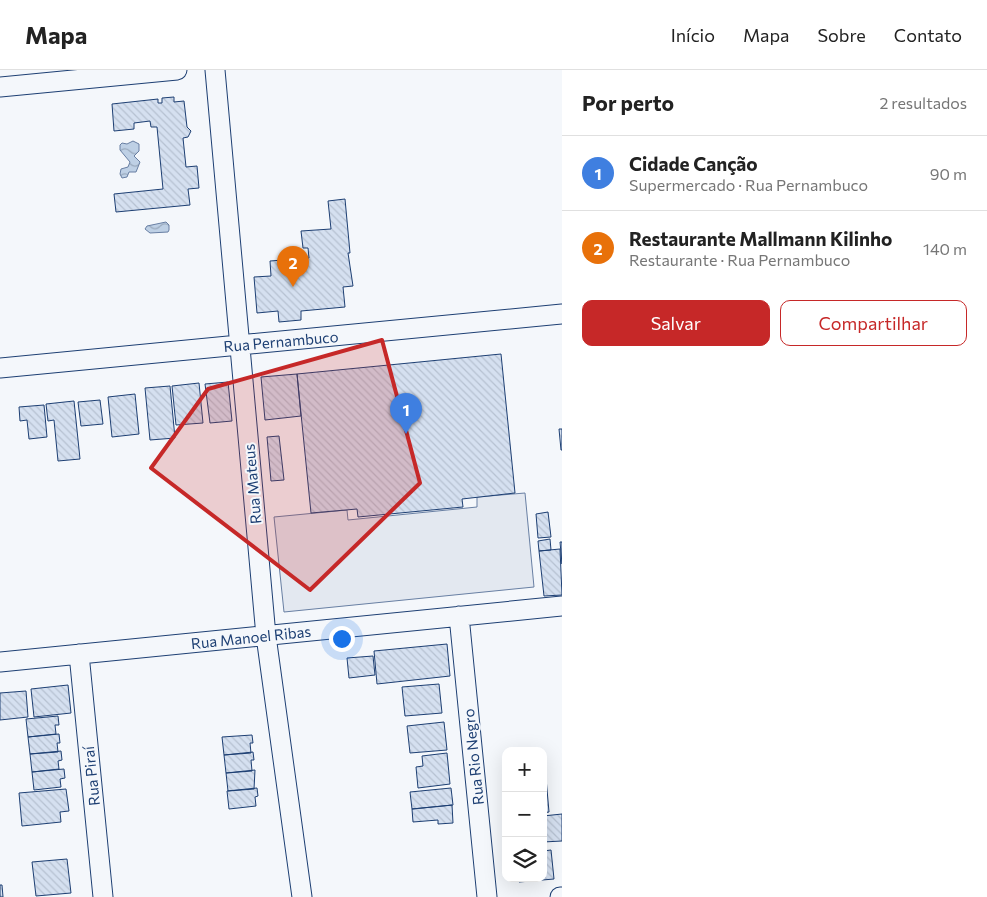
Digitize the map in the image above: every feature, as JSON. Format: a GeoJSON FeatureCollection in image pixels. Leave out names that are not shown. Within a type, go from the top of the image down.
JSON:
{"type":"FeatureCollection","features":[{"type":"Feature","properties":{"kind":"street"},"geometry":{"type":"LineString","coordinates":[[0,87],[54,76],[177,70]]}},
{"type":"Feature","properties":{"kind":"street","name":"Rua Mateus"},"geometry":{"type":"LineString","coordinates":[[214,70],[266,636],[302,897]]}},
{"type":"Feature","properties":{"kind":"street","name":"Rua Pernambuco"},"geometry":{"type":"LineString","coordinates":[[0,368],[562,314]]}},
{"type":"Feature","properties":{"kind":"street","name":"Rua Manoel Ribas"},"geometry":{"type":"LineString","coordinates":[[0,662],[562,606]]}},
{"type":"Feature","properties":{"kind":"street","name":"Rua Rio Negro"},"geometry":{"type":"LineString","coordinates":[[459,616],[487,897]]}},
{"type":"Feature","properties":{"kind":"street","name":"Rua Piraí"},"geometry":{"type":"LineString","coordinates":[[79,654],[103,897]]}},
{"type":"Feature","properties":{"kind":"highlighted area"},"geometry":{"type":"Polygon","coordinates":[[[382,340],[420,483],[310,590],[151,468],[208,389],[382,340]]]}},
{"type":"Feature","properties":{"kind":"shaded area"},"geometry":{"type":"Polygon","coordinates":[[[525,493],[534,587],[284,612],[274,517],[347,510],[348,520],[477,507],[477,497],[525,493]]]}},
{"type":"Feature","properties":{"kind":"water"},"geometry":{"type":"Polygon","coordinates":[[[133,141],[139,144],[139,151],[134,156],[140,162],[136,172],[129,172],[127,177],[122,178],[120,174],[121,169],[128,167],[130,162],[120,150],[120,145],[133,141]]]}},
{"type":"Feature","properties":{"kind":"water"},"geometry":{"type":"Polygon","coordinates":[[[166,222],[169,225],[168,232],[150,233],[145,229],[147,226],[166,222]]]}},
{"type":"Feature","properties":{"kind":"building"},"geometry":{"type":"Polygon","coordinates":[[[174,97],[174,102],[184,101],[187,127],[191,131],[188,137],[183,138],[186,167],[197,166],[199,188],[188,189],[190,205],[116,212],[114,194],[163,189],[157,127],[151,127],[150,121],[134,123],[134,129],[114,131],[112,104],[158,99],[158,103],[162,103],[162,98],[174,97]]]}},
{"type":"Feature","properties":{"kind":"building"},"geometry":{"type":"Polygon","coordinates":[[[345,199],[350,253],[348,253],[353,286],[343,287],[345,307],[301,311],[301,320],[279,322],[278,311],[257,313],[254,277],[271,276],[270,261],[309,258],[308,248],[303,248],[301,231],[331,229],[328,201],[345,199]]]}},
{"type":"Feature","properties":{"kind":"building"},"geometry":{"type":"Polygon","coordinates":[[[501,354],[515,493],[462,499],[463,507],[358,517],[357,509],[311,513],[297,374],[501,354]]]}},
{"type":"Feature","properties":{"kind":"building"},"geometry":{"type":"Polygon","coordinates":[[[297,374],[301,416],[265,420],[261,377],[297,374]]]}},
{"type":"Feature","properties":{"kind":"building"},"geometry":{"type":"Polygon","coordinates":[[[228,382],[232,421],[210,423],[205,384],[228,382]]]}},
{"type":"Feature","properties":{"kind":"building"},"geometry":{"type":"Polygon","coordinates":[[[199,383],[203,423],[176,425],[172,386],[199,383]]]}},
{"type":"Feature","properties":{"kind":"building"},"geometry":{"type":"Polygon","coordinates":[[[170,386],[175,438],[150,440],[145,388],[170,386]]]}},
{"type":"Feature","properties":{"kind":"building"},"geometry":{"type":"Polygon","coordinates":[[[135,394],[139,434],[112,437],[108,397],[135,394]]]}},
{"type":"Feature","properties":{"kind":"building"},"geometry":{"type":"Polygon","coordinates":[[[100,400],[103,424],[81,426],[78,402],[100,400]]]}},
{"type":"Feature","properties":{"kind":"building"},"geometry":{"type":"Polygon","coordinates":[[[74,401],[80,459],[58,461],[54,420],[48,421],[46,404],[74,401]]]}},
{"type":"Feature","properties":{"kind":"building"},"geometry":{"type":"Polygon","coordinates":[[[44,405],[47,437],[29,439],[27,420],[20,421],[19,407],[44,405]]]}},
{"type":"Feature","properties":{"kind":"building"},"geometry":{"type":"Polygon","coordinates":[[[559,429],[562,429],[562,450],[561,450],[559,429]]]}},
{"type":"Feature","properties":{"kind":"building"},"geometry":{"type":"Polygon","coordinates":[[[279,436],[284,480],[271,481],[267,437],[279,436]]]}},
{"type":"Feature","properties":{"kind":"building"},"geometry":{"type":"Polygon","coordinates":[[[548,512],[551,537],[538,538],[536,514],[548,512]]]}},
{"type":"Feature","properties":{"kind":"building"},"geometry":{"type":"Polygon","coordinates":[[[550,539],[551,550],[539,551],[538,541],[550,539]]]}},
{"type":"Feature","properties":{"kind":"building"},"geometry":{"type":"Polygon","coordinates":[[[560,542],[562,542],[562,564],[560,542]]]}},
{"type":"Feature","properties":{"kind":"building"},"geometry":{"type":"Polygon","coordinates":[[[560,549],[562,595],[544,596],[539,551],[560,549]]]}},
{"type":"Feature","properties":{"kind":"building"},"geometry":{"type":"Polygon","coordinates":[[[447,644],[450,676],[377,684],[374,651],[447,644]]]}},
{"type":"Feature","properties":{"kind":"building"},"geometry":{"type":"Polygon","coordinates":[[[373,656],[375,675],[349,678],[347,658],[373,656]]]}},
{"type":"Feature","properties":{"kind":"building"},"geometry":{"type":"Polygon","coordinates":[[[439,684],[442,713],[405,716],[402,687],[439,684]]]}},
{"type":"Feature","properties":{"kind":"building"},"geometry":{"type":"Polygon","coordinates":[[[68,685],[71,713],[34,717],[31,689],[68,685]]]}},
{"type":"Feature","properties":{"kind":"building"},"geometry":{"type":"Polygon","coordinates":[[[26,691],[28,717],[0,720],[0,693],[26,691]]]}},
{"type":"Feature","properties":{"kind":"building"},"geometry":{"type":"Polygon","coordinates":[[[58,716],[59,725],[55,725],[56,734],[28,737],[26,719],[58,716]]]}},
{"type":"Feature","properties":{"kind":"building"},"geometry":{"type":"Polygon","coordinates":[[[444,722],[447,750],[410,753],[407,726],[444,722]]]}},
{"type":"Feature","properties":{"kind":"building"},"geometry":{"type":"Polygon","coordinates":[[[59,734],[58,752],[30,754],[28,737],[59,734]]]}},
{"type":"Feature","properties":{"kind":"building"},"geometry":{"type":"Polygon","coordinates":[[[252,735],[253,743],[250,743],[251,753],[224,755],[222,737],[252,735]]]}},
{"type":"Feature","properties":{"kind":"building"},"geometry":{"type":"Polygon","coordinates":[[[61,751],[62,760],[58,761],[59,769],[32,772],[30,754],[61,751]]]}},
{"type":"Feature","properties":{"kind":"building"},"geometry":{"type":"Polygon","coordinates":[[[253,752],[254,760],[251,760],[252,771],[226,773],[224,755],[253,752]]]}},
{"type":"Feature","properties":{"kind":"building"},"geometry":{"type":"Polygon","coordinates":[[[447,753],[450,784],[418,788],[416,767],[423,766],[422,756],[447,753]]]}},
{"type":"Feature","properties":{"kind":"building"},"geometry":{"type":"Polygon","coordinates":[[[64,769],[65,778],[60,779],[61,787],[34,790],[32,772],[64,769]]]}},
{"type":"Feature","properties":{"kind":"building"},"geometry":{"type":"Polygon","coordinates":[[[255,770],[254,789],[228,791],[226,773],[255,770]]]}},
{"type":"Feature","properties":{"kind":"building"},"geometry":{"type":"Polygon","coordinates":[[[257,788],[256,806],[229,809],[227,791],[257,788]]]}},
{"type":"Feature","properties":{"kind":"building"},"geometry":{"type":"Polygon","coordinates":[[[451,788],[453,805],[412,809],[410,792],[451,788]]]}},
{"type":"Feature","properties":{"kind":"building"},"geometry":{"type":"Polygon","coordinates":[[[66,789],[69,811],[60,812],[61,822],[22,826],[19,793],[66,789]]]}},
{"type":"Feature","properties":{"kind":"building"},"geometry":{"type":"Polygon","coordinates":[[[547,789],[549,812],[547,812],[547,789]]]}},
{"type":"Feature","properties":{"kind":"building"},"geometry":{"type":"Polygon","coordinates":[[[452,805],[453,823],[438,824],[438,820],[413,822],[412,809],[452,805]]]}},
{"type":"Feature","properties":{"kind":"building"},"geometry":{"type":"Polygon","coordinates":[[[562,814],[562,841],[547,842],[547,816],[562,814]]]}},
{"type":"Feature","properties":{"kind":"building"},"geometry":{"type":"Polygon","coordinates":[[[547,850],[551,850],[554,879],[547,880],[547,850]]]}},
{"type":"Feature","properties":{"kind":"building"},"geometry":{"type":"Polygon","coordinates":[[[67,859],[71,893],[36,896],[32,862],[67,859]]]}},
{"type":"Feature","properties":{"kind":"building"},"geometry":{"type":"Polygon","coordinates":[[[0,885],[2,885],[3,897],[0,897],[0,885]]]}},
{"type":"Feature","properties":{"kind":"place","name":"Restaurante Mallmann Kilinho"},"geometry":{"type":"Point","coordinates":[293,287]}},
{"type":"Feature","properties":{"kind":"place","name":"Cidade Canção"},"geometry":{"type":"Point","coordinates":[406,434]}}]}
